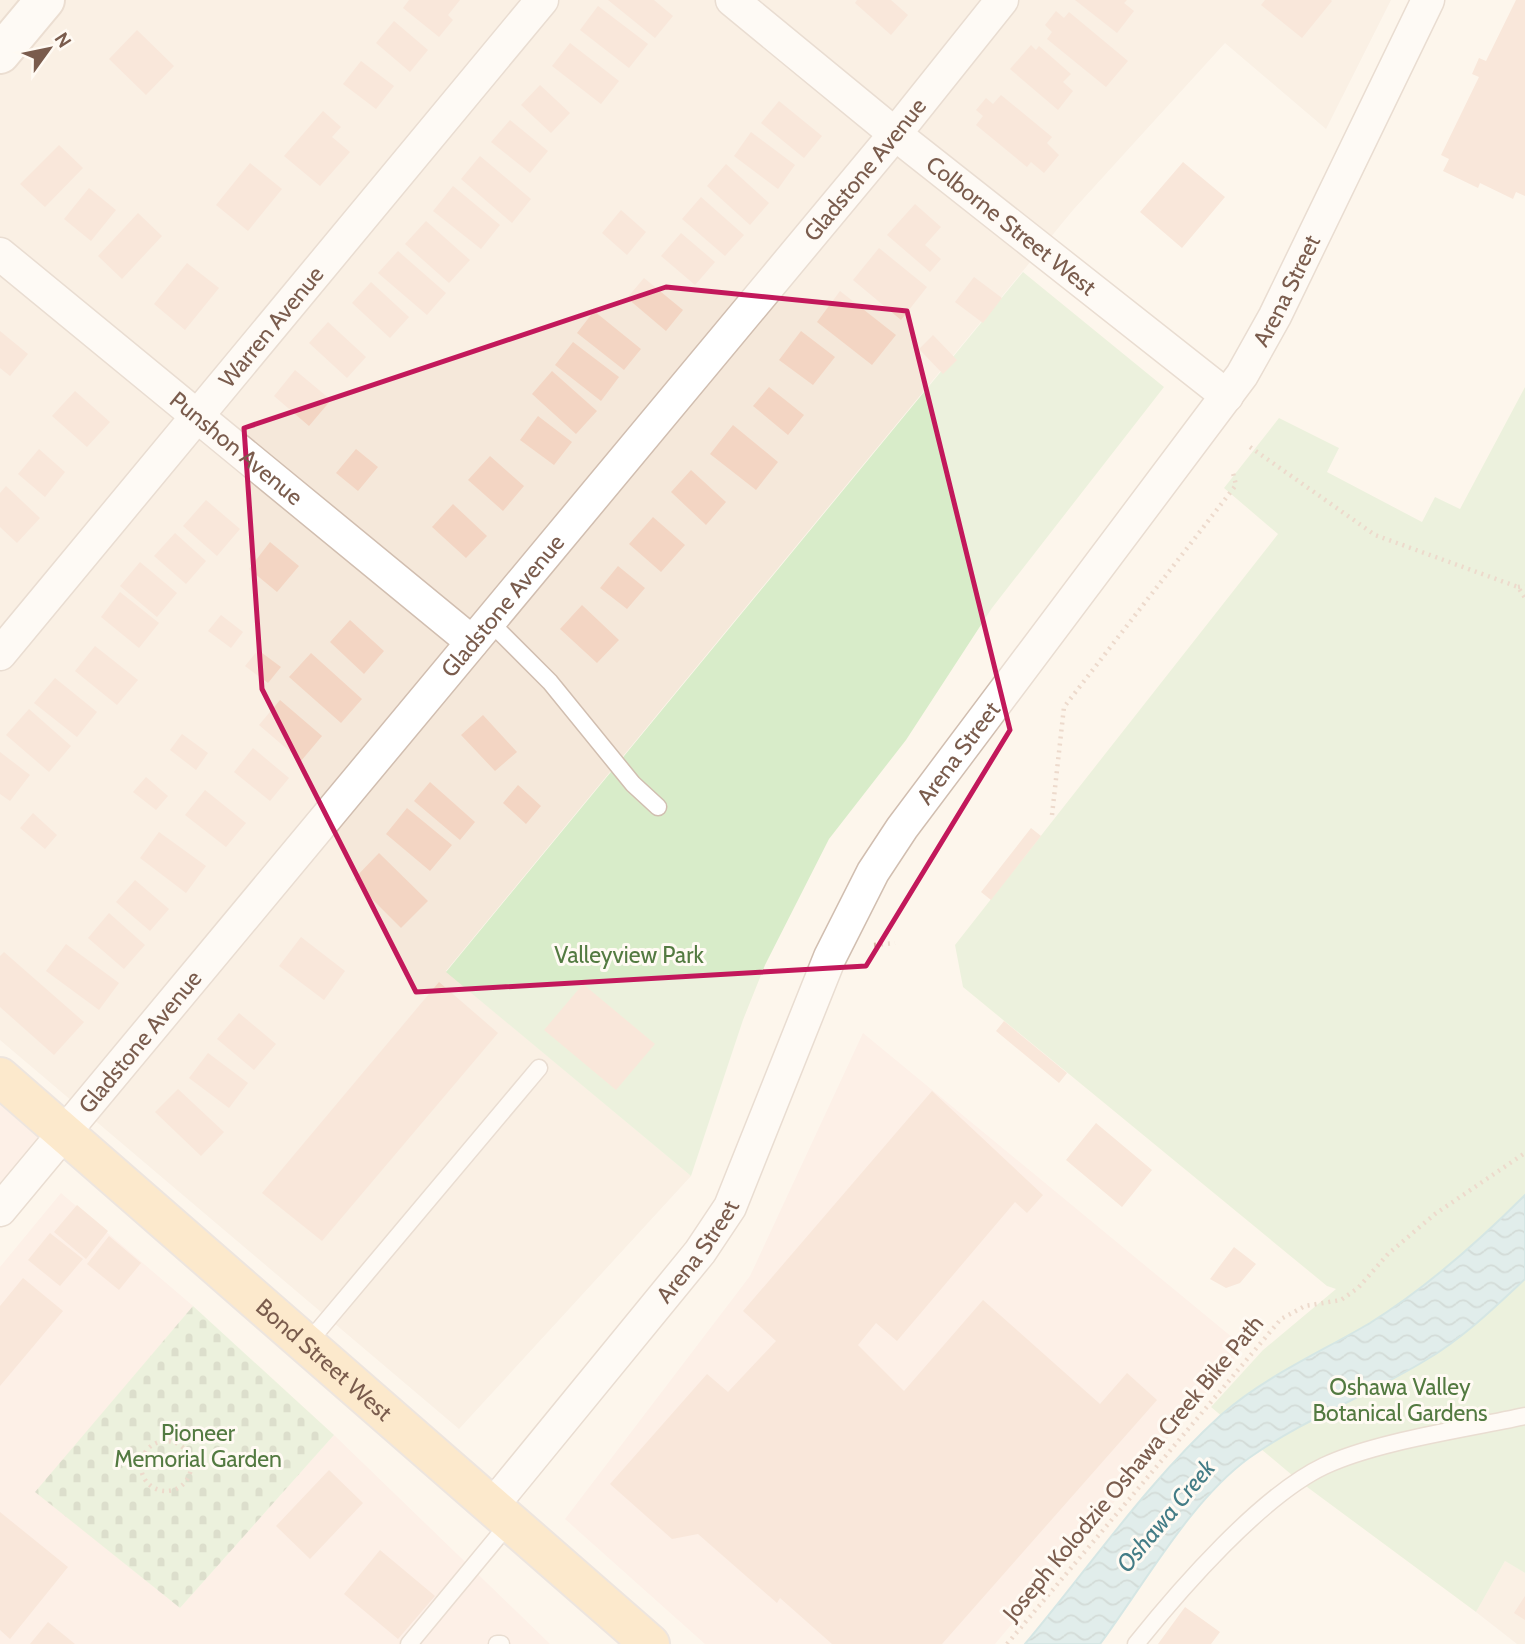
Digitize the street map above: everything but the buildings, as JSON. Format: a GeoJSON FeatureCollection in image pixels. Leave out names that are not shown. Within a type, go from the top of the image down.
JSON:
{"type":"FeatureCollection","features":[{"type":"Feature","properties":{"kind":"main road"},"geometry":{"type":"LineString","coordinates":[[0,54],[45,0]]}},
{"type":"Feature","properties":{"kind":"main road","name":"Bond Street West"},"geometry":{"type":"LineString","coordinates":[[0,1077],[650,1644]]}},
{"type":"Feature","properties":{"kind":"street","name":"Warren Avenue"},"geometry":{"type":"LineString","coordinates":[[0,654],[542,0]]}},
{"type":"Feature","properties":{"kind":"street","name":"Colborne Street West"},"geometry":{"type":"LineString","coordinates":[[732,0],[894,134],[1227,396]]}},
{"type":"Feature","properties":{"kind":"street","name":"Gladstone Avenue"},"geometry":{"type":"LineString","coordinates":[[0,1210],[894,134],[1002,0]]}},
{"type":"Feature","properties":{"kind":"street","name":"Arena Street"},"geometry":{"type":"LineString","coordinates":[[502,1513],[700,1252],[730,1207],[806,1013],[873,872],[902,828],[1242,375],[1275,316],[1428,0]]}},
{"type":"Feature","properties":{"kind":"street","name":"Punshon Avenue"},"geometry":{"type":"LineString","coordinates":[[0,254],[196,416],[481,632]]}},
{"type":"Feature","properties":{"kind":"lane"},"geometry":{"type":"LineString","coordinates":[[481,632],[550,682],[633,784],[658,807]]}},
{"type":"Feature","properties":{"kind":"lane"},"geometry":{"type":"LineString","coordinates":[[307,1344],[538,1068]]}},
{"type":"Feature","properties":{"kind":"lane"},"geometry":{"type":"LineString","coordinates":[[1136,1644],[1172,1599],[1250,1522],[1299,1481],[1326,1466],[1387,1447],[1525,1416]]}},
{"type":"Feature","properties":{"kind":"lane"},"geometry":{"type":"LineString","coordinates":[[409,1644],[502,1513]]}},
{"type":"Feature","properties":{"kind":"path"},"geometry":{"type":"LineString","coordinates":[[1250,447],[1375,536],[1518,587],[1525,586]]}},
{"type":"Feature","properties":{"kind":"path"},"geometry":{"type":"LineString","coordinates":[[1052,815],[1064,707],[1236,485],[1232,469]]}},
{"type":"Feature","properties":{"kind":"path"},"geometry":{"type":"LineString","coordinates":[[1518,587],[1525,598]]}},
{"type":"Feature","properties":{"kind":"path"},"geometry":{"type":"LineString","coordinates":[[874,945],[895,943]]}},
{"type":"Feature","properties":{"kind":"path","name":"Joseph Kolodzie Oshawa Creek Bike Path"},"geometry":{"type":"LineString","coordinates":[[1007,1644],[1281,1319],[1305,1306],[1341,1300],[1358,1288],[1388,1254],[1435,1214],[1525,1153]]}},
{"type":"Feature","properties":{"kind":"path"},"geometry":{"type":"LineString","coordinates":[[172,1442],[186,1450],[190,1473],[174,1490],[159,1490],[152,1486],[142,1472],[143,1455],[155,1443],[172,1442]]}},
{"type":"Feature","properties":{"kind":"highlighted area"},"geometry":{"type":"Polygon","coordinates":[[[666,287],[907,311],[1010,730],[866,966],[416,992],[262,689],[244,428],[666,287]]]}},
{"type":"Feature","properties":{"kind":"shaded area"},"geometry":{"type":"Polygon","coordinates":[[[0,0],[1391,0],[1326,129],[1225,43],[1073,210],[446,971],[691,1176],[459,1429],[0,1040],[0,0]]]}},
{"type":"Feature","properties":{"kind":"shaded area"},"geometry":{"type":"Polygon","coordinates":[[[863,1033],[1244,1347],[995,1644],[705,1644],[565,1519],[750,1276],[863,1033]]]}},
{"type":"Feature","properties":{"kind":"shaded area"},"geometry":{"type":"Polygon","coordinates":[[[0,1099],[63,1151],[0,1226],[0,1099]]]}},
{"type":"Feature","properties":{"kind":"shaded area"},"geometry":{"type":"Polygon","coordinates":[[[61,1193],[193,1306],[36,1492],[180,1608],[334,1435],[550,1644],[0,1644],[0,1267],[61,1193]]]}},
{"type":"Feature","properties":{"kind":"shaded area"},"geometry":{"type":"Polygon","coordinates":[[[1505,1561],[1525,1573],[1525,1644],[1517,1644],[1476,1612],[1505,1561]]]}},
{"type":"Feature","properties":{"kind":"green space","name":"Valleyview Park"},"geometry":{"type":"Polygon","coordinates":[[[1023,272],[1164,387],[992,608],[906,740],[829,839],[765,965],[743,1020],[691,1176],[446,972],[1023,272]]]}},
{"type":"Feature","properties":{"kind":"green space","name":"Oshawa Valley Botanical Gardens"},"geometry":{"type":"Polygon","coordinates":[[[1525,387],[1525,1573],[1505,1561],[1476,1612],[1299,1481],[1211,1407],[1263,1350],[1336,1289],[1327,1286],[963,987],[955,945],[1278,534],[1224,488],[1279,418],[1339,448],[1327,472],[1422,522],[1435,497],[1460,509],[1525,387]]]}},
{"type":"Feature","properties":{"kind":"green space","name":"Pioneer Memorial Garden"},"geometry":{"type":"Polygon","coordinates":[[[193,1306],[334,1435],[180,1608],[35,1492],[193,1306]]]}},
{"type":"Feature","properties":{"kind":"water","name":"Oshawa Creek"},"geometry":{"type":"Polygon","coordinates":[[[1525,1195],[1525,1279],[1490,1312],[1426,1360],[1292,1431],[1249,1458],[1227,1476],[1169,1545],[1100,1644],[1025,1644],[1143,1497],[1221,1415],[1274,1377],[1370,1323],[1411,1295],[1470,1247],[1525,1195]]]}}]}
